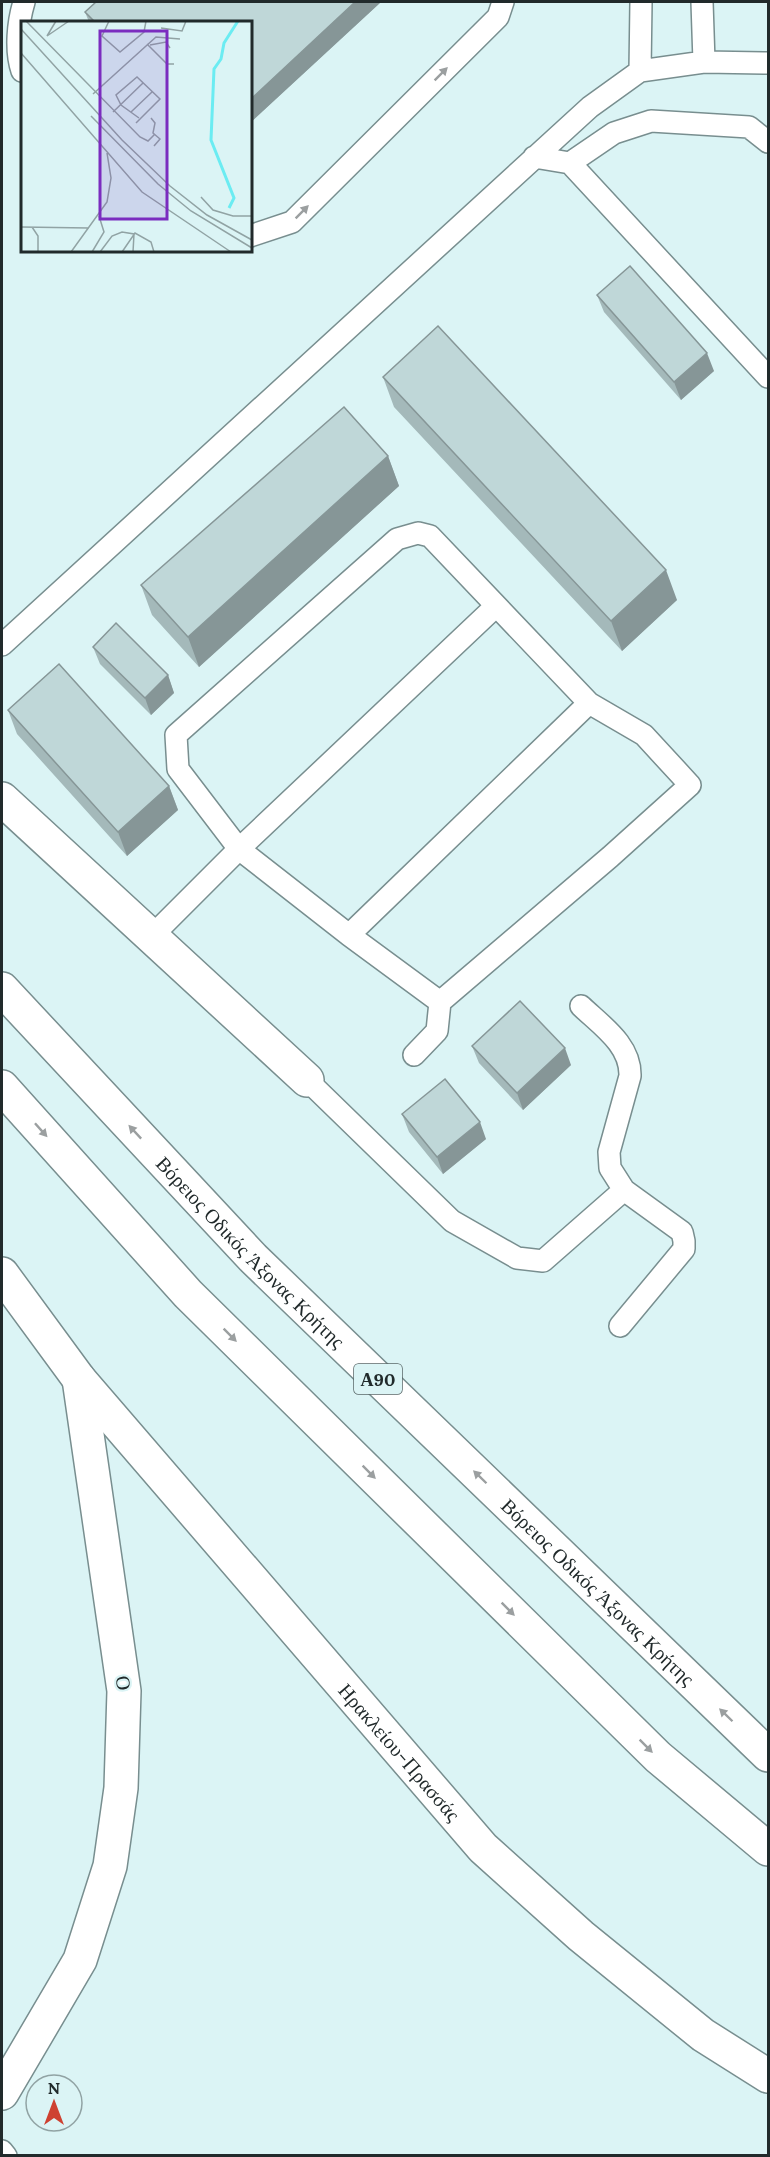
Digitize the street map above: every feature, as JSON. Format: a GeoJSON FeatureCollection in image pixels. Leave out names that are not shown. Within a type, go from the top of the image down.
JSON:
{"type":"FeatureCollection","features":[{"type":"Feature","properties":{"kind":"main road"},"geometry":{"type":"LineString","coordinates":[[2,799],[307,1080]]}},
{"type":"Feature","properties":{"kind":"main road","name":"Βόρειος Οδικός Άξονας Κρήτης"},"geometry":{"type":"LineString","coordinates":[[2,989],[252,1258],[768,1755]]}},
{"type":"Feature","properties":{"kind":"main road"},"geometry":{"type":"LineString","coordinates":[[2,1087],[188,1294],[658,1757],[768,1849]]}},
{"type":"Feature","properties":{"kind":"main road","name":"Ο"},"geometry":{"type":"LineString","coordinates":[[2,1274],[79,1379],[124,1691],[121,1788],[110,1866],[80,1960],[2,2092]]}},
{"type":"Feature","properties":{"kind":"main road","name":"Ηρακλείου-Πρασσάς"},"geometry":{"type":"LineString","coordinates":[[79,1379],[483,1848],[580,1936],[703,2035],[768,2076]]}},
{"type":"Feature","properties":{"kind":"lane"},"geometry":{"type":"LineString","coordinates":[[21,63],[19,23],[24,2]]}},
{"type":"Feature","properties":{"kind":"lane"},"geometry":{"type":"LineString","coordinates":[[252,235],[292,222],[498,17],[503,2]]}},
{"type":"Feature","properties":{"kind":"lane"},"geometry":{"type":"LineString","coordinates":[[640,71],[641,2]]}},
{"type":"Feature","properties":{"kind":"lane"},"geometry":{"type":"LineString","coordinates":[[702,2],[704,62]]}},
{"type":"Feature","properties":{"kind":"lane"},"geometry":{"type":"LineString","coordinates":[[2,645],[590,107],[640,71],[704,62],[768,63]]}},
{"type":"Feature","properties":{"kind":"lane"},"geometry":{"type":"LineString","coordinates":[[570,163],[614,133],[651,121],[749,127],[768,142]]}},
{"type":"Feature","properties":{"kind":"lane"},"geometry":{"type":"LineString","coordinates":[[534,157],[570,163],[768,377]]}},
{"type":"Feature","properties":{"kind":"lane"},"geometry":{"type":"LineString","coordinates":[[414,1055],[437,1030],[440,1002],[610,857],[690,785],[644,735],[589,703],[430,536],[418,533],[397,539],[176,735],[178,769],[238,849],[349,936],[440,1002]]}},
{"type":"Feature","properties":{"kind":"lane"},"geometry":{"type":"LineString","coordinates":[[151,937],[238,849],[496,606]]}},
{"type":"Feature","properties":{"kind":"lane"},"geometry":{"type":"LineString","coordinates":[[349,936],[589,703]]}},
{"type":"Feature","properties":{"kind":"lane"},"geometry":{"type":"LineString","coordinates":[[581,1006],[624,1049],[631,1064],[630,1076],[609,1152],[610,1168],[624,1190],[682,1232],[684,1241],[684,1249],[620,1326]]}},
{"type":"Feature","properties":{"kind":"lane"},"geometry":{"type":"LineString","coordinates":[[307,1080],[452,1221],[517,1258],[543,1261],[624,1190]]}},
{"type":"Feature","properties":{"kind":"lane"},"geometry":{"type":"LineString","coordinates":[[2,2151],[6,2156]]}},
{"type":"Feature","properties":{"kind":"building"},"geometry":{"type":"Polygon","coordinates":[[[96,2],[355,2],[252,98],[252,21],[94,21],[85,12],[96,2]]]}},
{"type":"Feature","properties":{"kind":"building"},"geometry":{"type":"Polygon","coordinates":[[[630,266],[707,353],[674,382],[597,295],[630,266]]]}},
{"type":"Feature","properties":{"kind":"building"},"geometry":{"type":"Polygon","coordinates":[[[438,326],[666,570],[611,621],[383,377],[438,326]]]}},
{"type":"Feature","properties":{"kind":"building"},"geometry":{"type":"Polygon","coordinates":[[[344,407],[388,456],[188,637],[141,585],[344,407]]]}},
{"type":"Feature","properties":{"kind":"building"},"geometry":{"type":"Polygon","coordinates":[[[116,623],[168,675],[145,698],[93,647],[116,623]]]}},
{"type":"Feature","properties":{"kind":"building"},"geometry":{"type":"Polygon","coordinates":[[[59,664],[169,786],[118,832],[8,710],[59,664]]]}},
{"type":"Feature","properties":{"kind":"building"},"geometry":{"type":"Polygon","coordinates":[[[520,1001],[565,1048],[517,1093],[472,1046],[520,1001]]]}},
{"type":"Feature","properties":{"kind":"building"},"geometry":{"type":"Polygon","coordinates":[[[445,1079],[480,1122],[437,1157],[402,1114],[445,1079]]]}}]}
